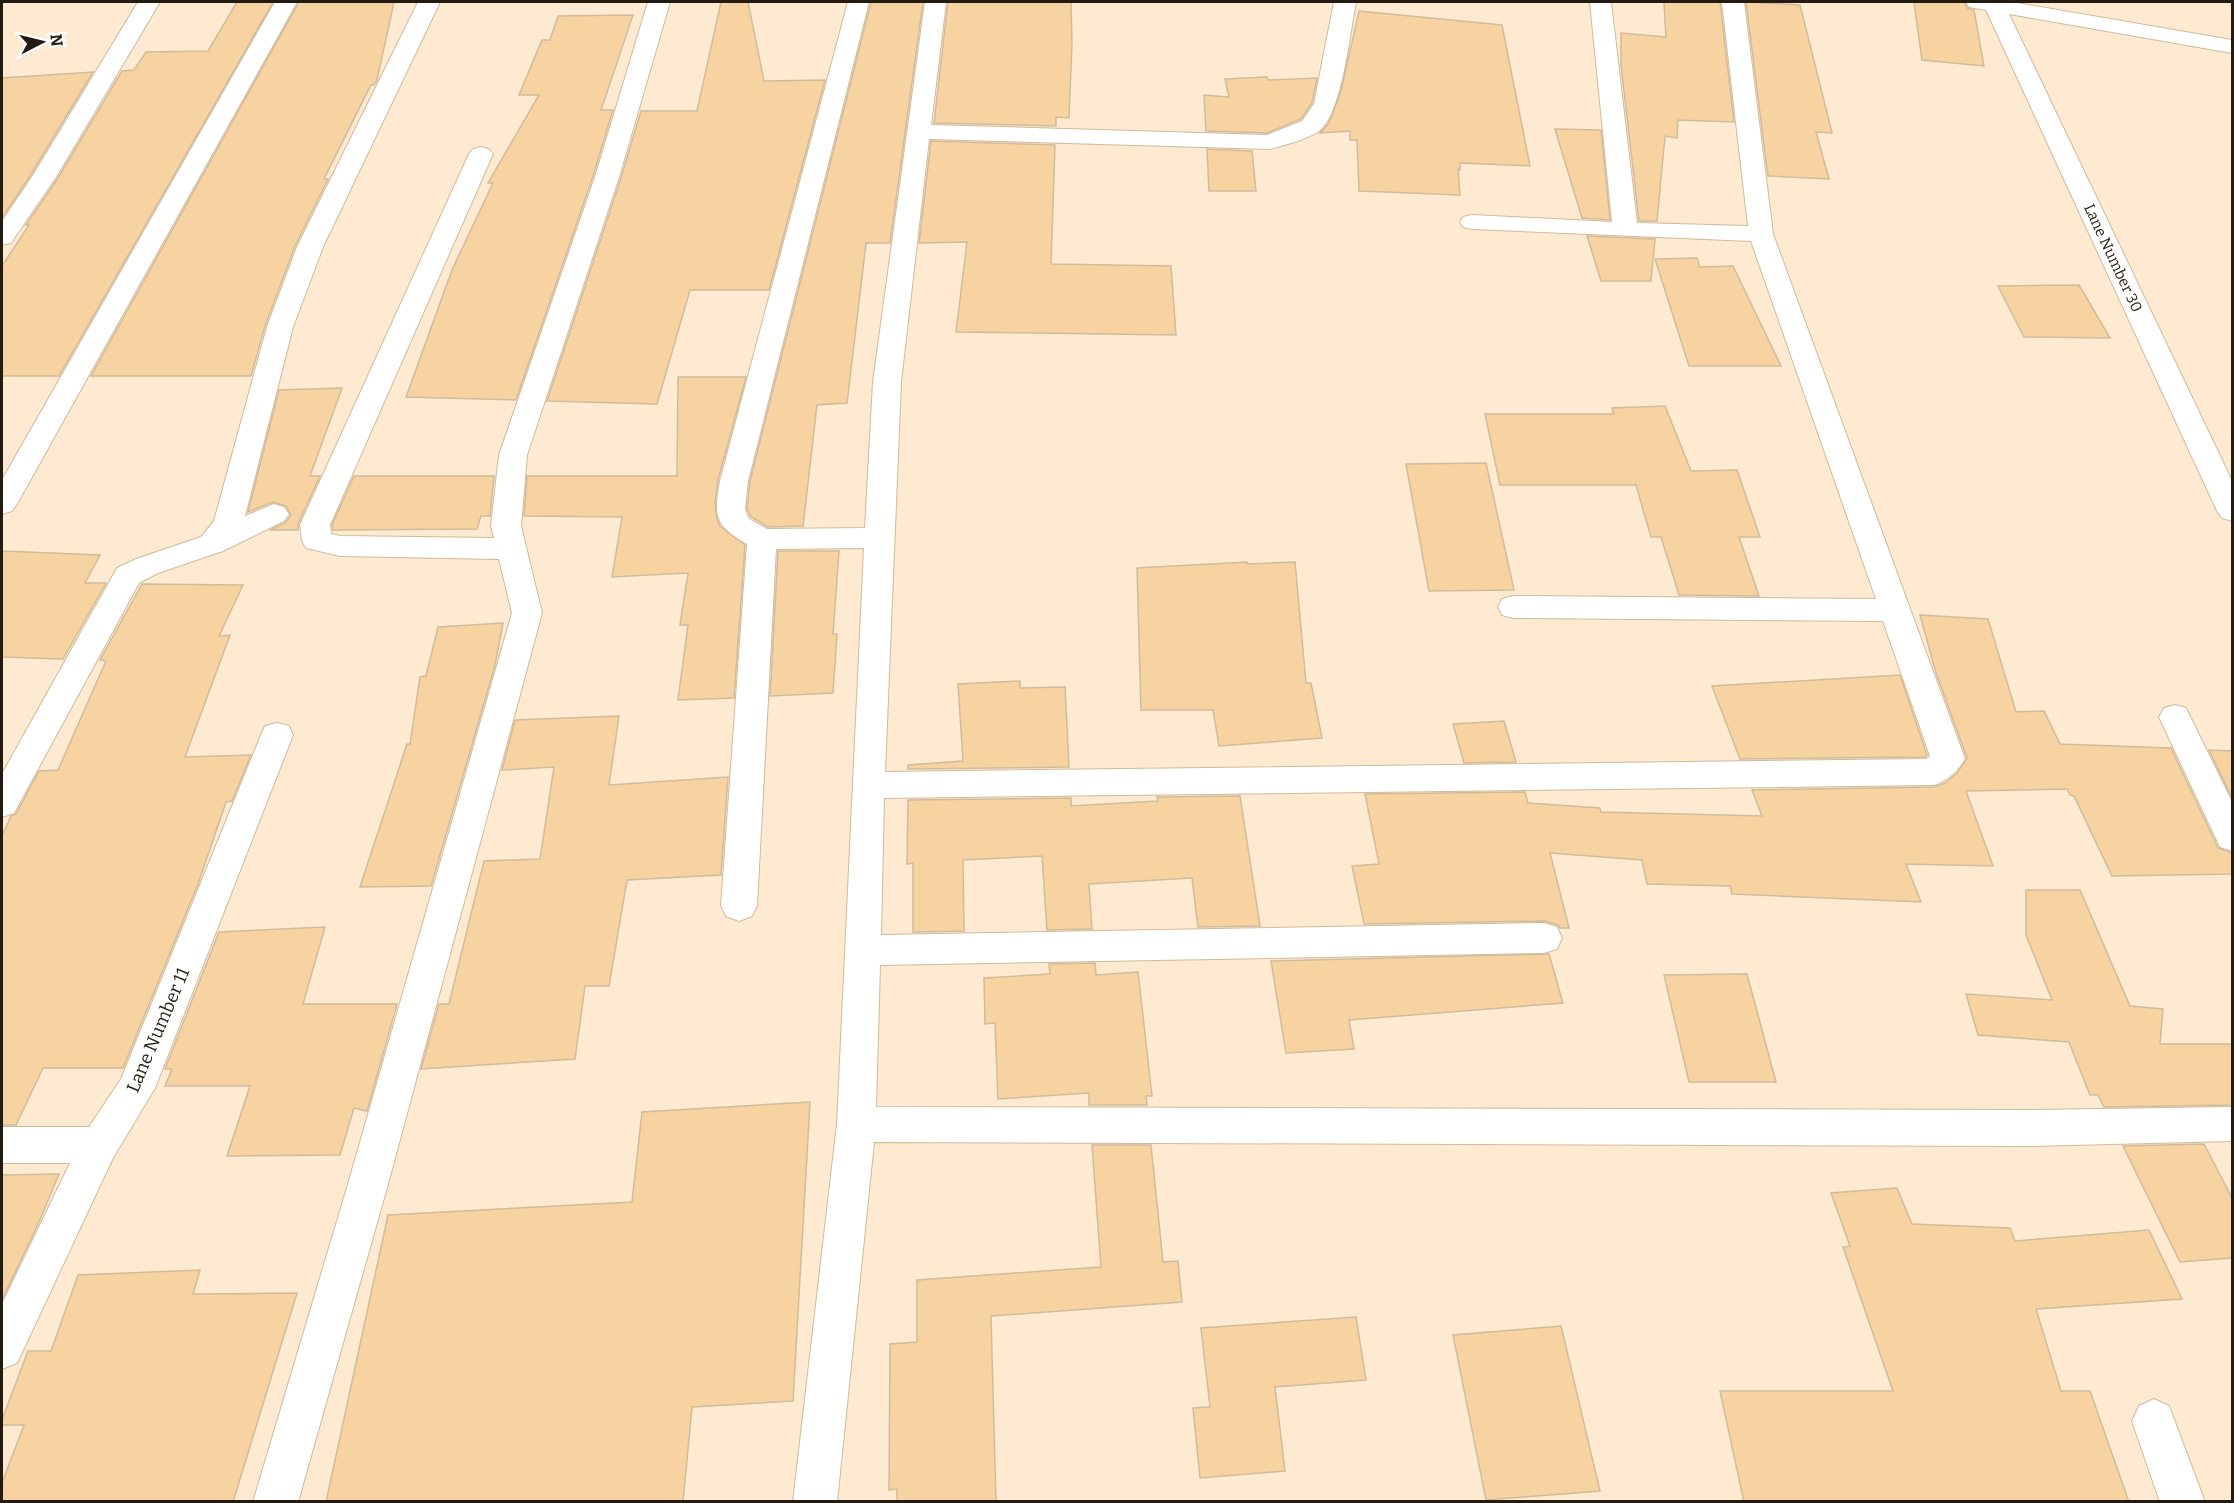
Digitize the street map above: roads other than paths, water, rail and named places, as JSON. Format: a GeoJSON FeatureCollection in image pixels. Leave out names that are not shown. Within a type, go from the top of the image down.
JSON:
{"type":"FeatureCollection","features":[{"type":"Feature","properties":{"kind":"street"},"geometry":{"type":"LineString","coordinates":[[2,238],[44,177],[149,2]]}},
{"type":"Feature","properties":{"kind":"street"},"geometry":{"type":"LineString","coordinates":[[2,504],[286,2]]}},
{"type":"Feature","properties":{"kind":"street"},"geometry":{"type":"LineString","coordinates":[[212,544],[228,524],[280,327],[310,247],[429,2]]}},
{"type":"Feature","properties":{"kind":"street"},"geometry":{"type":"LineString","coordinates":[[274,1502],[368,1184],[527,613],[506,526],[513,455],[607,177],[659,2]]}},
{"type":"Feature","properties":{"kind":"street"},"geometry":{"type":"LineString","coordinates":[[858,2],[734,481],[730,509],[737,525],[762,539],[881,538]]}},
{"type":"Feature","properties":{"kind":"street"},"geometry":{"type":"LineString","coordinates":[[815,1502],[856,1124],[868,785],[887,382],[935,2]]}},
{"type":"Feature","properties":{"kind":"street"},"geometry":{"type":"LineString","coordinates":[[917,132],[1270,142],[1311,126],[1325,104],[1345,2]]}},
{"type":"Feature","properties":{"kind":"street"},"geometry":{"type":"LineString","coordinates":[[1600,2],[1625,230]]}},
{"type":"Feature","properties":{"kind":"street"},"geometry":{"type":"LineString","coordinates":[[868,785],[1934,772],[1948,759],[1761,234],[1734,2]]}},
{"type":"Feature","properties":{"kind":"street"},"geometry":{"type":"LineString","coordinates":[[1985,3],[2232,46]]}},
{"type":"Feature","properties":{"kind":"street","name":"Lane Number 30"},"geometry":{"type":"LineString","coordinates":[[1985,3],[2232,511]]}},
{"type":"Feature","properties":{"kind":"street"},"geometry":{"type":"LineString","coordinates":[[481,154],[315,525],[317,541],[340,546],[512,549]]}},
{"type":"Feature","properties":{"kind":"street"},"geometry":{"type":"LineString","coordinates":[[1472,222],[1761,234]]}},
{"type":"Feature","properties":{"kind":"street"},"geometry":{"type":"LineString","coordinates":[[2,804],[128,576],[147,566],[212,544],[274,514]]}},
{"type":"Feature","properties":{"kind":"street"},"geometry":{"type":"LineString","coordinates":[[739,906],[762,539]]}},
{"type":"Feature","properties":{"kind":"street"},"geometry":{"type":"LineString","coordinates":[[1513,607],[1895,610]]}},
{"type":"Feature","properties":{"kind":"street"},"geometry":{"type":"LineString","coordinates":[[2175,717],[2232,837]]}},
{"type":"Feature","properties":{"kind":"street","name":"Lane Number 11"},"geometry":{"type":"LineString","coordinates":[[2,1348],[99,1145],[136,1088],[277,735]]}},
{"type":"Feature","properties":{"kind":"street"},"geometry":{"type":"LineString","coordinates":[[863,951],[1544,938]]}},
{"type":"Feature","properties":{"kind":"street"},"geometry":{"type":"LineString","coordinates":[[856,1124],[2006,1128],[2232,1124]]}},
{"type":"Feature","properties":{"kind":"street"},"geometry":{"type":"LineString","coordinates":[[2,1145],[99,1145]]}},
{"type":"Feature","properties":{"kind":"street"},"geometry":{"type":"LineString","coordinates":[[2154,1420],[2183,1502]]}}]}
